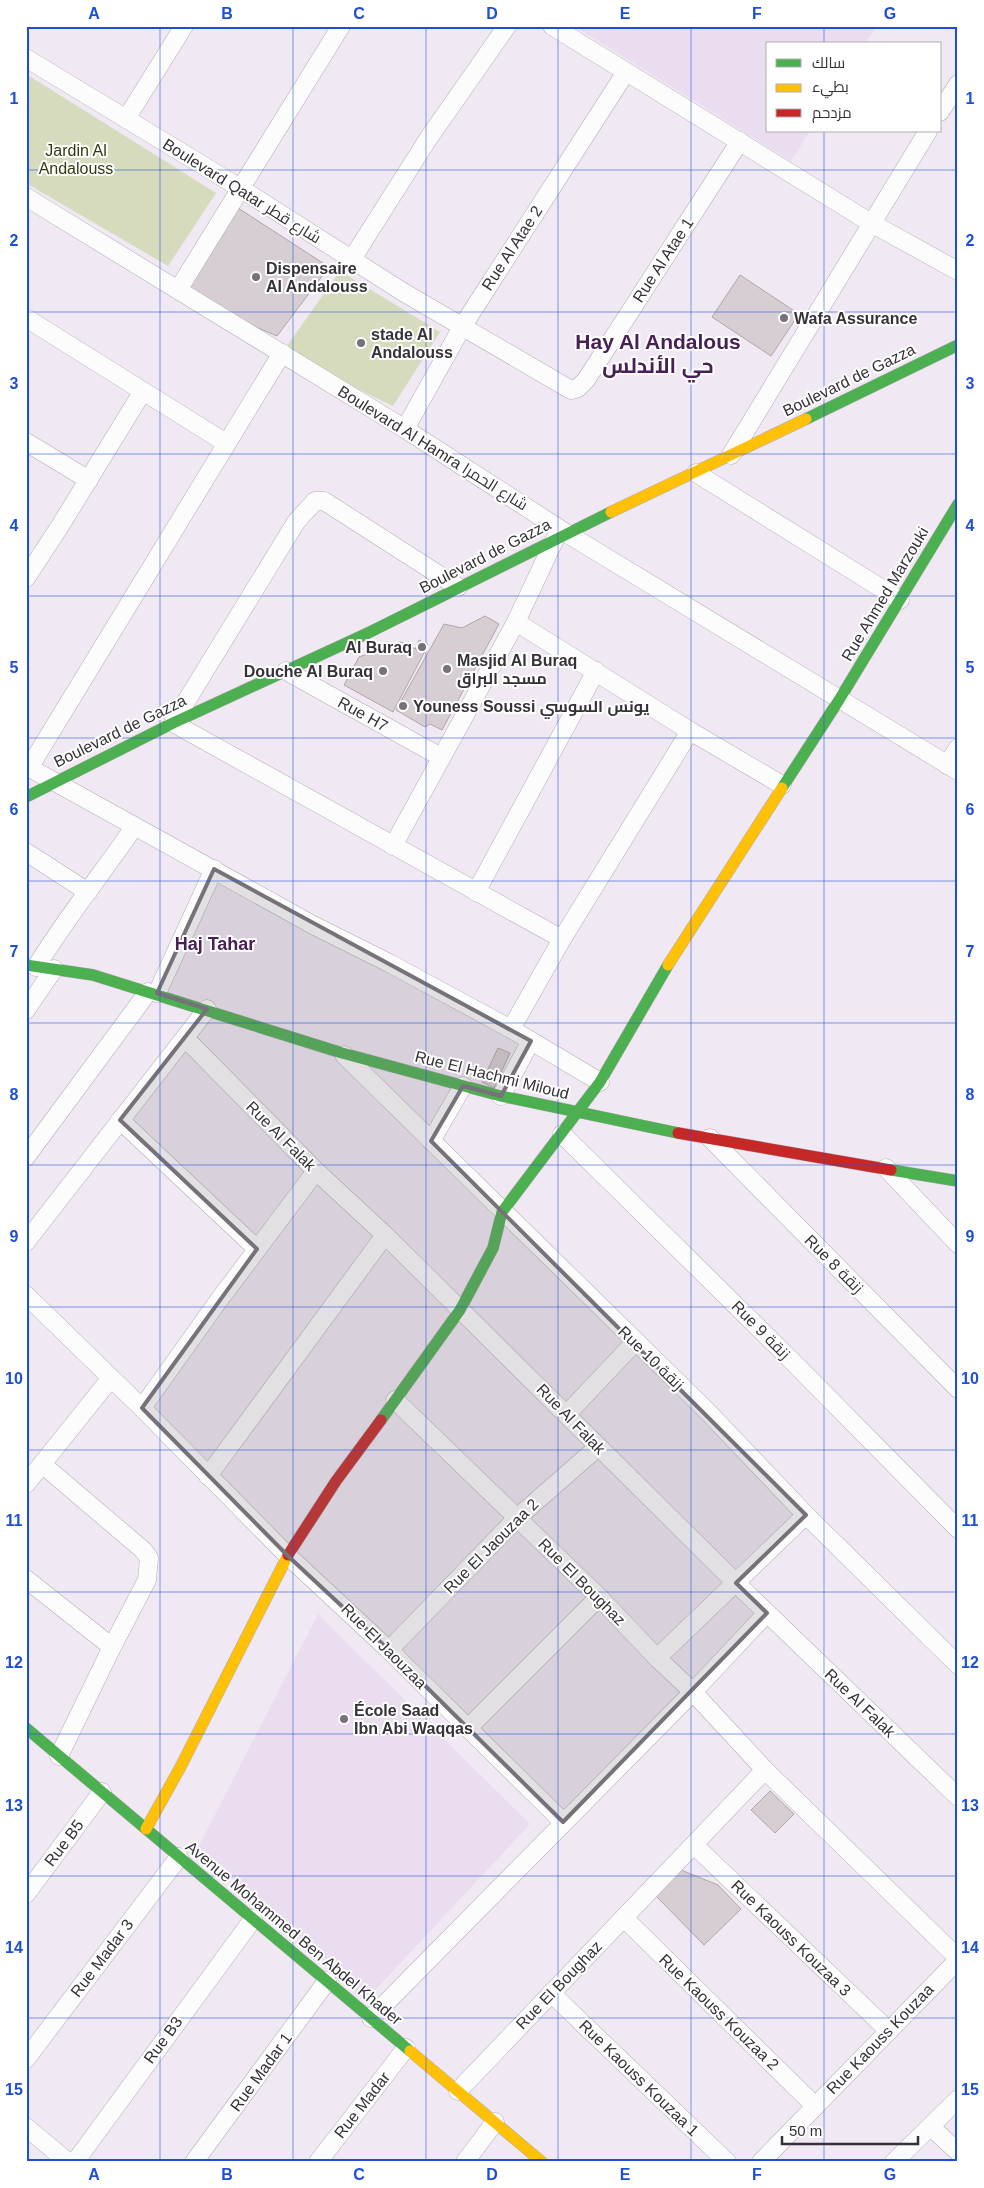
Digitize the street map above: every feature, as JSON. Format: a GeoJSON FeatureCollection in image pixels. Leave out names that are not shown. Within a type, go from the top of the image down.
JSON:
{"type":"FeatureCollection","features":[{"type":"Feature","properties":{"kind":"street"},"geometry":{"type":"LineString","coordinates":[[126,119],[184,26]]}},
{"type":"Feature","properties":{"kind":"street"},"geometry":{"type":"LineString","coordinates":[[178,290],[341,26]]}},
{"type":"Feature","properties":{"kind":"street"},"geometry":{"type":"LineString","coordinates":[[352,259],[433,132],[507,26]]}},
{"type":"Feature","properties":{"kind":"street"},"geometry":{"type":"LineString","coordinates":[[552,26],[740,140],[871,223],[958,271]]}},
{"type":"Feature","properties":{"kind":"street","name":"Boulevard Qatar شارع قطر"},"geometry":{"type":"LineString","coordinates":[[26,58],[240,188],[462,327],[571,390],[578,388],[586,380]]}},
{"type":"Feature","properties":{"kind":"street","name":"Rue Al Atae 2"},"geometry":{"type":"LineString","coordinates":[[405,429],[462,327],[626,72]]}},
{"type":"Feature","properties":{"kind":"street"},"geometry":{"type":"LineString","coordinates":[[942,109],[958,84]]}},
{"type":"Feature","properties":{"kind":"street"},"geometry":{"type":"LineString","coordinates":[[731,455],[927,132]]}},
{"type":"Feature","properties":{"kind":"street","name":"Rue Al Atae 1"},"geometry":{"type":"LineString","coordinates":[[586,380],[740,140]]}},
{"type":"Feature","properties":{"kind":"street","name":"Boulevard Al Hamra شارع الحمرا"},"geometry":{"type":"LineString","coordinates":[[26,197],[405,429],[561,536],[952,768]]}},
{"type":"Feature","properties":{"kind":"street"},"geometry":{"type":"LineString","coordinates":[[26,318],[226,443]]}},
{"type":"Feature","properties":{"kind":"street","name":"Boulevard de Gazza"},"geometry":{"type":"LineString","coordinates":[[26,797],[54,781],[286,671],[958,345]]}},
{"type":"Feature","properties":{"kind":"street"},"geometry":{"type":"LineString","coordinates":[[282,353],[28,767],[313,925],[389,962],[511,1029],[600,1082]]}},
{"type":"Feature","properties":{"kind":"street"},"geometry":{"type":"LineString","coordinates":[[29,566],[89,480],[143,391]]}},
{"type":"Feature","properties":{"kind":"street"},"geometry":{"type":"LineString","coordinates":[[26,442],[89,480]]}},
{"type":"Feature","properties":{"kind":"street"},"geometry":{"type":"LineString","coordinates":[[696,473],[900,600]]}},
{"type":"Feature","properties":{"kind":"street"},"geometry":{"type":"LineString","coordinates":[[458,587],[324,501],[315,501],[296,522],[174,723],[562,940]]}},
{"type":"Feature","properties":{"kind":"street","name":"Rue Ahmed Marzouki"},"geometry":{"type":"LineString","coordinates":[[502,1212],[578,1114],[600,1082],[675,954],[782,785],[839,700],[958,504]]}},
{"type":"Feature","properties":{"kind":"street"},"geometry":{"type":"LineString","coordinates":[[393,846],[561,536]]}},
{"type":"Feature","properties":{"kind":"street"},"geometry":{"type":"LineString","coordinates":[[516,622],[690,731],[782,785]]}},
{"type":"Feature","properties":{"kind":"street","name":"Rue H7"},"geometry":{"type":"LineString","coordinates":[[286,671],[441,757]]}},
{"type":"Feature","properties":{"kind":"street"},"geometry":{"type":"LineString","coordinates":[[476,892],[596,671]]}},
{"type":"Feature","properties":{"kind":"street"},"geometry":{"type":"LineString","coordinates":[[511,1029],[562,940],[690,731]]}},
{"type":"Feature","properties":{"kind":"street"},"geometry":{"type":"LineString","coordinates":[[952,768],[958,748]]}},
{"type":"Feature","properties":{"kind":"street"},"geometry":{"type":"LineString","coordinates":[[31,966],[88,892],[134,827]]}},
{"type":"Feature","properties":{"kind":"street"},"geometry":{"type":"LineString","coordinates":[[26,852],[88,892]]}},
{"type":"Feature","properties":{"kind":"street"},"geometry":{"type":"LineString","coordinates":[[26,1157],[152,993],[214,869]]}},
{"type":"Feature","properties":{"kind":"street","name":"Rue El Hachmi Miloud"},"geometry":{"type":"LineString","coordinates":[[31,966],[93,975],[207,1009],[342,1053],[501,1096],[578,1114],[646,1128],[958,1181]]}},
{"type":"Feature","properties":{"kind":"street"},"geometry":{"type":"LineString","coordinates":[[26,1010],[54,969]]}},
{"type":"Feature","properties":{"kind":"street"},"geometry":{"type":"LineString","coordinates":[[26,1242],[207,1009]]}},
{"type":"Feature","properties":{"kind":"street","name":"Rue Al Falak"},"geometry":{"type":"LineString","coordinates":[[186,1038],[316,1171],[385,1235],[736,1583],[956,1793]]}},
{"type":"Feature","properties":{"kind":"street"},"geometry":{"type":"LineString","coordinates":[[501,1096],[531,1041]]}},
{"type":"Feature","properties":{"kind":"street","name":"Rue 10 زنقة"},"geometry":{"type":"LineString","coordinates":[[342,1053],[706,1411],[806,1514],[958,1665]]}},
{"type":"Feature","properties":{"kind":"street"},"geometry":{"type":"LineString","coordinates":[[431,1140],[463,1086]]}},
{"type":"Feature","properties":{"kind":"street"},"geometry":{"type":"LineString","coordinates":[[120,1120],[257,1249]]}},
{"type":"Feature","properties":{"kind":"street","name":"Rue 9 زنقة"},"geometry":{"type":"LineString","coordinates":[[562,1134],[786,1355],[958,1529]]}},
{"type":"Feature","properties":{"kind":"street","name":"Rue 8 زنقة"},"geometry":{"type":"LineString","coordinates":[[710,1138],[958,1388]]}},
{"type":"Feature","properties":{"kind":"street"},"geometry":{"type":"LineString","coordinates":[[886,1168],[958,1244]]}},
{"type":"Feature","properties":{"kind":"street"},"geometry":{"type":"LineString","coordinates":[[142,1408],[316,1171]]}},
{"type":"Feature","properties":{"kind":"street"},"geometry":{"type":"LineString","coordinates":[[146,1828],[181,1766],[288,1556],[336,1481],[460,1310],[493,1248],[502,1212]]}},
{"type":"Feature","properties":{"kind":"street"},"geometry":{"type":"LineString","coordinates":[[208,1476],[385,1235]]}},
{"type":"Feature","properties":{"kind":"street","name":"Rue El Jaouzaa"},"geometry":{"type":"LineString","coordinates":[[26,1295],[142,1408],[288,1556],[389,1650],[563,1822]]}},
{"type":"Feature","properties":{"kind":"street"},"geometry":{"type":"LineString","coordinates":[[567,1414],[635,1342]]}},
{"type":"Feature","properties":{"kind":"street"},"geometry":{"type":"LineString","coordinates":[[26,1484],[111,1378]]}},
{"type":"Feature","properties":{"kind":"street","name":"Rue El Boughaz"},"geometry":{"type":"LineString","coordinates":[[395,1400],[599,1597],[657,1658],[693,1692],[765,1770],[958,1959]]}},
{"type":"Feature","properties":{"kind":"street","name":"Rue El Jaouzaa 2"},"geometry":{"type":"LineString","coordinates":[[389,1650],[517,1518],[598,1447]]}},
{"type":"Feature","properties":{"kind":"street"},"geometry":{"type":"LineString","coordinates":[[42,1464],[143,1550],[149,1558],[147,1580],[59,1756]]}},
{"type":"Feature","properties":{"kind":"street"},"geometry":{"type":"LineString","coordinates":[[657,1658],[806,1514]]}},
{"type":"Feature","properties":{"kind":"street"},"geometry":{"type":"LineString","coordinates":[[26,1579],[112,1647]]}},
{"type":"Feature","properties":{"kind":"street"},"geometry":{"type":"LineString","coordinates":[[468,1728],[599,1597]]}},
{"type":"Feature","properties":{"kind":"street"},"geometry":{"type":"LineString","coordinates":[[371,2018],[693,1692],[767,1613]]}},
{"type":"Feature","properties":{"kind":"street","name":"Avenue Mohammed Ben Abdel Khader"},"geometry":{"type":"LineString","coordinates":[[27,1730],[542,2162]]}},
{"type":"Feature","properties":{"kind":"street","name":"Rue El Boughaz"},"geometry":{"type":"LineString","coordinates":[[458,2091],[765,1770]]}},
{"type":"Feature","properties":{"kind":"street","name":"Rue B5"},"geometry":{"type":"LineString","coordinates":[[26,1894],[102,1792]]}},
{"type":"Feature","properties":{"kind":"street","name":"Rue Kaouss Kouzaa 3"},"geometry":{"type":"LineString","coordinates":[[694,1845],[889,2031]]}},
{"type":"Feature","properties":{"kind":"street","name":"Rue Madar 3"},"geometry":{"type":"LineString","coordinates":[[26,2059],[179,1857]]}},
{"type":"Feature","properties":{"kind":"street","name":"Rue Kaouss Kouzaa 2"},"geometry":{"type":"LineString","coordinates":[[624,1918],[815,2106]]}},
{"type":"Feature","properties":{"kind":"street","name":"Rue B3"},"geometry":{"type":"LineString","coordinates":[[75,2162],[253,1919]]}},
{"type":"Feature","properties":{"kind":"street","name":"Rue Kaouss Kouzaa"},"geometry":{"type":"LineString","coordinates":[[761,2162],[958,1959]]}},
{"type":"Feature","properties":{"kind":"street","name":"Rue Madar 1"},"geometry":{"type":"LineString","coordinates":[[194,2162],[327,1981]]}},
{"type":"Feature","properties":{"kind":"street","name":"Rue Kaouss Kouzaa 1"},"geometry":{"type":"LineString","coordinates":[[551,1994],[727,2162]]}},
{"type":"Feature","properties":{"kind":"street","name":"Rue Madar"},"geometry":{"type":"LineString","coordinates":[[318,2162],[406,2048]]}},
{"type":"Feature","properties":{"kind":"street"},"geometry":{"type":"LineString","coordinates":[[894,2162],[958,2099]]}},
{"type":"Feature","properties":{"kind":"street"},"geometry":{"type":"LineString","coordinates":[[464,2162],[495,2122]]}},
{"type":"Feature","properties":{"kind":"street"},"geometry":{"type":"LineString","coordinates":[[26,2126],[68,2162]]}},
{"type":"Feature","properties":{"kind":"street"},"geometry":{"type":"LineString","coordinates":[[931,2127],[958,2152]]}},
{"type":"Feature","properties":{"kind":"highlighted area"},"geometry":{"type":"Polygon","coordinates":[[[214,869],[531,1041],[501,1096],[463,1086],[431,1141],[806,1515],[736,1583],[767,1613],[563,1822],[389,1650],[288,1556],[142,1408],[257,1249],[120,1120],[207,1009],[157,993],[214,869]]]}},
{"type":"Feature","properties":{"kind":"shaded area"},"geometry":{"type":"Polygon","coordinates":[[[574,26],[876,26],[866,42],[766,42],[766,132],[809,132],[791,161],[574,26]]]}},
{"type":"Feature","properties":{"kind":"shaded area","name":"École Saad Ibn Abi Waqqas"},"geometry":{"type":"Polygon","coordinates":[[[318,1614],[530,1824],[365,2001],[198,1848],[318,1614]]]}},
{"type":"Feature","properties":{"kind":"green space","name":"Jardin Al Andalouss"},"geometry":{"type":"Polygon","coordinates":[[[26,74],[216,193],[168,266],[26,183],[26,74]]]}},
{"type":"Feature","properties":{"kind":"green space","name":"stade Al Andalouss"},"geometry":{"type":"Polygon","coordinates":[[[340,271],[440,332],[393,406],[282,353],[340,271]]]}},
{"type":"Feature","properties":{"kind":"building","name":"Dispensaire Al Andalouss"},"geometry":{"type":"Polygon","coordinates":[[[235,206],[329,267],[277,336],[239,320],[184,288],[235,206]]]}},
{"type":"Feature","properties":{"kind":"building"},"geometry":{"type":"Polygon","coordinates":[[[740,275],[799,314],[771,356],[712,317],[740,275]]]}},
{"type":"Feature","properties":{"kind":"building","name":"Masjid Al Buraq مسجد البراق"},"geometry":{"type":"Polygon","coordinates":[[[485,616],[499,624],[442,730],[430,724],[425,727],[396,710],[444,624],[462,628],[485,616]]]}},
{"type":"Feature","properties":{"kind":"building","name":"Al Buraq"},"geometry":{"type":"Polygon","coordinates":[[[419,640],[428,644],[424,653],[415,650],[419,640]]]}},
{"type":"Feature","properties":{"kind":"building","name":"Douche Al Buraq"},"geometry":{"type":"Polygon","coordinates":[[[401,642],[424,653],[393,712],[344,685],[359,657],[401,642]]]}},
{"type":"Feature","properties":{"kind":"building"},"geometry":{"type":"Polygon","coordinates":[[[498,1048],[510,1053],[494,1088],[482,1082],[498,1048]]]}},
{"type":"Feature","properties":{"kind":"building"},"geometry":{"type":"Polygon","coordinates":[[[770,1791],[794,1814],[775,1833],[751,1810],[770,1791]]]}},
{"type":"Feature","properties":{"kind":"building"},"geometry":{"type":"Polygon","coordinates":[[[681,1870],[718,1885],[741,1909],[704,1945],[655,1895],[681,1870]]]}},
{"type":"Feature","properties":{"kind":"traffic: fast"},"geometry":{"type":"LineString","coordinates":[[806,419],[958,345]]}},
{"type":"Feature","properties":{"kind":"traffic: fast"},"geometry":{"type":"LineString","coordinates":[[782,788],[839,700],[958,504]]}},
{"type":"Feature","properties":{"kind":"traffic: fast"},"geometry":{"type":"LineString","coordinates":[[26,797],[173,723],[368,633],[611,512]]}},
{"type":"Feature","properties":{"kind":"traffic: fast"},"geometry":{"type":"LineString","coordinates":[[26,965],[93,975],[342,1053],[501,1096],[678,1133]]}},
{"type":"Feature","properties":{"kind":"traffic: fast"},"geometry":{"type":"LineString","coordinates":[[381,1420],[460,1310],[493,1248],[502,1212],[600,1082],[668,965]]}},
{"type":"Feature","properties":{"kind":"traffic: fast"},"geometry":{"type":"LineString","coordinates":[[891,1170],[958,1181]]}},
{"type":"Feature","properties":{"kind":"traffic: fast"},"geometry":{"type":"LineString","coordinates":[[26,1728],[410,2051]]}},
{"type":"Feature","properties":{"kind":"traffic: slow"},"geometry":{"type":"LineString","coordinates":[[611,512],[806,419]]}},
{"type":"Feature","properties":{"kind":"traffic: slow"},"geometry":{"type":"LineString","coordinates":[[668,965],[782,788]]}},
{"type":"Feature","properties":{"kind":"traffic: slow"},"geometry":{"type":"LineString","coordinates":[[146,1829],[181,1766],[288,1555]]}},
{"type":"Feature","properties":{"kind":"traffic: slow"},"geometry":{"type":"LineString","coordinates":[[410,2051],[542,2162]]}},
{"type":"Feature","properties":{"kind":"traffic: jam"},"geometry":{"type":"LineString","coordinates":[[678,1133],[891,1170]]}},
{"type":"Feature","properties":{"kind":"traffic: jam"},"geometry":{"type":"LineString","coordinates":[[288,1555],[336,1481],[381,1420]]}},
{"type":"Feature","properties":{"kind":"place","name":"Dispensaire Al Andalouss"},"geometry":{"type":"Point","coordinates":[256,277]}},
{"type":"Feature","properties":{"kind":"place","name":"Wafa Assurance"},"geometry":{"type":"Point","coordinates":[784,318]}},
{"type":"Feature","properties":{"kind":"place","name":"stade Al Andalouss"},"geometry":{"type":"Point","coordinates":[361,343]}},
{"type":"Feature","properties":{"kind":"place","name":"Al Buraq"},"geometry":{"type":"Point","coordinates":[422,647]}},
{"type":"Feature","properties":{"kind":"place","name":"Masjid Al Buraq مسجد البراق"},"geometry":{"type":"Point","coordinates":[447,669]}},
{"type":"Feature","properties":{"kind":"place","name":"Douche Al Buraq"},"geometry":{"type":"Point","coordinates":[383,671]}},
{"type":"Feature","properties":{"kind":"place","name":"Youness Soussi يونس السوسي"},"geometry":{"type":"Point","coordinates":[403,706]}},
{"type":"Feature","properties":{"kind":"place","name":"École Saad Ibn Abi Waqqas"},"geometry":{"type":"Point","coordinates":[344,1719]}},
{"type":"Feature","properties":{"kind":"district","name":"Hay Al Andalous حي الأندلس"},"geometry":{"type":"Point","coordinates":[658,353]}},
{"type":"Feature","properties":{"kind":"district","name":"Haj Tahar"},"geometry":{"type":"Point","coordinates":[215,944]}}]}
